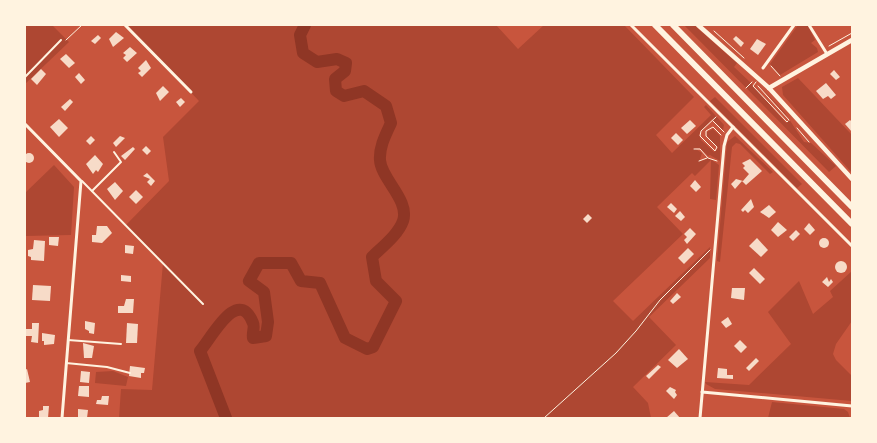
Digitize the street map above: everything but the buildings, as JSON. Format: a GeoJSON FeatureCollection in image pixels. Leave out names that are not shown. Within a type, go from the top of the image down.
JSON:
{"type":"FeatureCollection","features":[{"type":"Feature","properties":{"kind":"highway"},"geometry":{"type":"LineString","coordinates":[[655,25],[852,224]]}},
{"type":"Feature","properties":{"kind":"highway"},"geometry":{"type":"LineString","coordinates":[[673,25],[852,207]]}},
{"type":"Feature","properties":{"kind":"street"},"geometry":{"type":"LineString","coordinates":[[125,25],[191,92]]}},
{"type":"Feature","properties":{"kind":"street"},"geometry":{"type":"LineString","coordinates":[[631,25],[852,246]]}},
{"type":"Feature","properties":{"kind":"street"},"geometry":{"type":"LineString","coordinates":[[698,25],[769,88],[852,179]]}},
{"type":"Feature","properties":{"kind":"street"},"geometry":{"type":"LineString","coordinates":[[763,68],[794,25]]}},
{"type":"Feature","properties":{"kind":"street"},"geometry":{"type":"LineString","coordinates":[[809,25],[827,55]]}},
{"type":"Feature","properties":{"kind":"street"},"geometry":{"type":"LineString","coordinates":[[769,88],[852,40]]}},
{"type":"Feature","properties":{"kind":"street"},"geometry":{"type":"LineString","coordinates":[[25,124],[81,181],[62,418]]}},
{"type":"Feature","properties":{"kind":"street"},"geometry":{"type":"LineString","coordinates":[[700,418],[722,164],[726,137],[733,127]]}},
{"type":"Feature","properties":{"kind":"street"},"geometry":{"type":"LineString","coordinates":[[702,392],[852,406]]}},
{"type":"Feature","properties":{"kind":"lane"},"geometry":{"type":"LineString","coordinates":[[25,77],[61,40]]}},
{"type":"Feature","properties":{"kind":"lane"},"geometry":{"type":"LineString","coordinates":[[92,191],[121,162],[114,152]]}},
{"type":"Feature","properties":{"kind":"lane"},"geometry":{"type":"LineString","coordinates":[[81,181],[203,304]]}},
{"type":"Feature","properties":{"kind":"lane"},"geometry":{"type":"LineString","coordinates":[[68,340],[121,344]]}},
{"type":"Feature","properties":{"kind":"lane"},"geometry":{"type":"LineString","coordinates":[[66,363],[107,367],[130,373]]}},
{"type":"Feature","properties":{"kind":"path"},"geometry":{"type":"LineString","coordinates":[[61,40],[67,40],[82,25]]}},
{"type":"Feature","properties":{"kind":"path"},"geometry":{"type":"LineString","coordinates":[[713,30],[732,44],[745,59]]}},
{"type":"Feature","properties":{"kind":"path"},"geometry":{"type":"LineString","coordinates":[[767,62],[781,76],[776,78]]}},
{"type":"Feature","properties":{"kind":"path"},"geometry":{"type":"LineString","coordinates":[[752,82],[789,120],[786,122],[753,86],[757,82]]}},
{"type":"Feature","properties":{"kind":"path"},"geometry":{"type":"LineString","coordinates":[[712,121],[722,131]]}},
{"type":"Feature","properties":{"kind":"path"},"geometry":{"type":"LineString","coordinates":[[701,131],[701,138],[715,151],[717,147],[705,133],[708,128],[713,128],[726,137]]}},
{"type":"Feature","properties":{"kind":"path"},"geometry":{"type":"LineString","coordinates":[[694,149],[700,149],[708,158],[722,164]]}},
{"type":"Feature","properties":{"kind":"path"},"geometry":{"type":"LineString","coordinates":[[699,161],[708,158]]}},
{"type":"Feature","properties":{"kind":"path"},"geometry":{"type":"LineString","coordinates":[[544,418],[616,352],[636,331],[660,300],[715,245]]}},
{"type":"Feature","properties":{"kind":"shaded area"},"geometry":{"type":"Polygon","coordinates":[[[25,25],[52,25],[69,42],[25,84],[25,25]]]}},
{"type":"Feature","properties":{"kind":"shaded area"},"geometry":{"type":"Polygon","coordinates":[[[127,25],[496,25],[518,49],[544,25],[624,25],[694,97],[656,135],[672,153],[711,115],[704,107],[706,105],[724,125],[723,130],[712,119],[699,134],[701,140],[714,152],[718,148],[707,136],[707,132],[713,129],[720,136],[720,161],[710,155],[708,156],[700,148],[694,148],[702,153],[699,162],[709,158],[719,165],[716,200],[710,199],[711,160],[695,176],[692,173],[657,207],[683,234],[613,301],[633,321],[710,247],[710,258],[649,317],[676,345],[633,387],[648,403],[651,418],[119,418],[121,389],[152,390],[163,263],[125,226],[169,181],[163,137],[199,101],[127,25]]]}},
{"type":"Feature","properties":{"kind":"shaded area"},"geometry":{"type":"Polygon","coordinates":[[[684,25],[694,25],[737,63],[734,67],[750,82],[786,123],[790,120],[804,142],[811,143],[836,166],[829,172],[684,25]]]}},
{"type":"Feature","properties":{"kind":"shaded area"},"geometry":{"type":"Polygon","coordinates":[[[798,25],[808,26],[815,40],[811,43],[817,48],[818,52],[780,75],[770,64],[798,25]]]}},
{"type":"Feature","properties":{"kind":"shaded area"},"geometry":{"type":"Polygon","coordinates":[[[798,78],[852,135],[852,173],[783,95],[782,87],[798,78]]]}},
{"type":"Feature","properties":{"kind":"shaded area"},"geometry":{"type":"Polygon","coordinates":[[[757,83],[785,113],[788,118],[757,83]]]}},
{"type":"Feature","properties":{"kind":"shaded area"},"geometry":{"type":"Polygon","coordinates":[[[715,97],[802,184],[797,188],[710,101],[715,97]]]}},
{"type":"Feature","properties":{"kind":"shaded area"},"geometry":{"type":"Polygon","coordinates":[[[735,136],[773,172],[770,174],[740,144],[736,143],[732,147],[720,262],[717,261],[727,142],[735,136]]]}},
{"type":"Feature","properties":{"kind":"shaded area"},"geometry":{"type":"Polygon","coordinates":[[[54,165],[74,187],[71,235],[25,236],[25,193],[54,165]]]}},
{"type":"Feature","properties":{"kind":"shaded area"},"geometry":{"type":"Polygon","coordinates":[[[852,271],[852,321],[836,344],[833,354],[836,360],[852,376],[852,401],[715,389],[706,384],[705,382],[749,385],[791,344],[768,312],[799,281],[813,314],[833,297],[830,291],[852,271]]]}},
{"type":"Feature","properties":{"kind":"shaded area"},"geometry":{"type":"Polygon","coordinates":[[[113,371],[128,377],[126,386],[95,383],[96,372],[113,371]]]}},
{"type":"Feature","properties":{"kind":"shaded area"},"geometry":{"type":"Polygon","coordinates":[[[772,402],[844,409],[848,412],[850,418],[768,418],[772,402]]]}},
{"type":"Feature","properties":{"kind":"waterway"},"geometry":{"type":"LineString","coordinates":[[226,418],[200,351],[225,318],[233,312],[240,310],[247,313],[253,323],[253,338],[266,336],[268,322],[264,292],[249,281],[259,263],[291,263],[301,281],[320,283],[345,338],[367,349],[373,347],[396,301],[376,281],[372,257],[401,226],[404,213],[399,197],[385,175],[380,160],[382,145],[391,123],[386,106],[364,91],[344,96],[336,91],[335,79],[345,71],[346,63],[337,59],[317,62],[303,53],[300,35],[305,25]]}}]}
